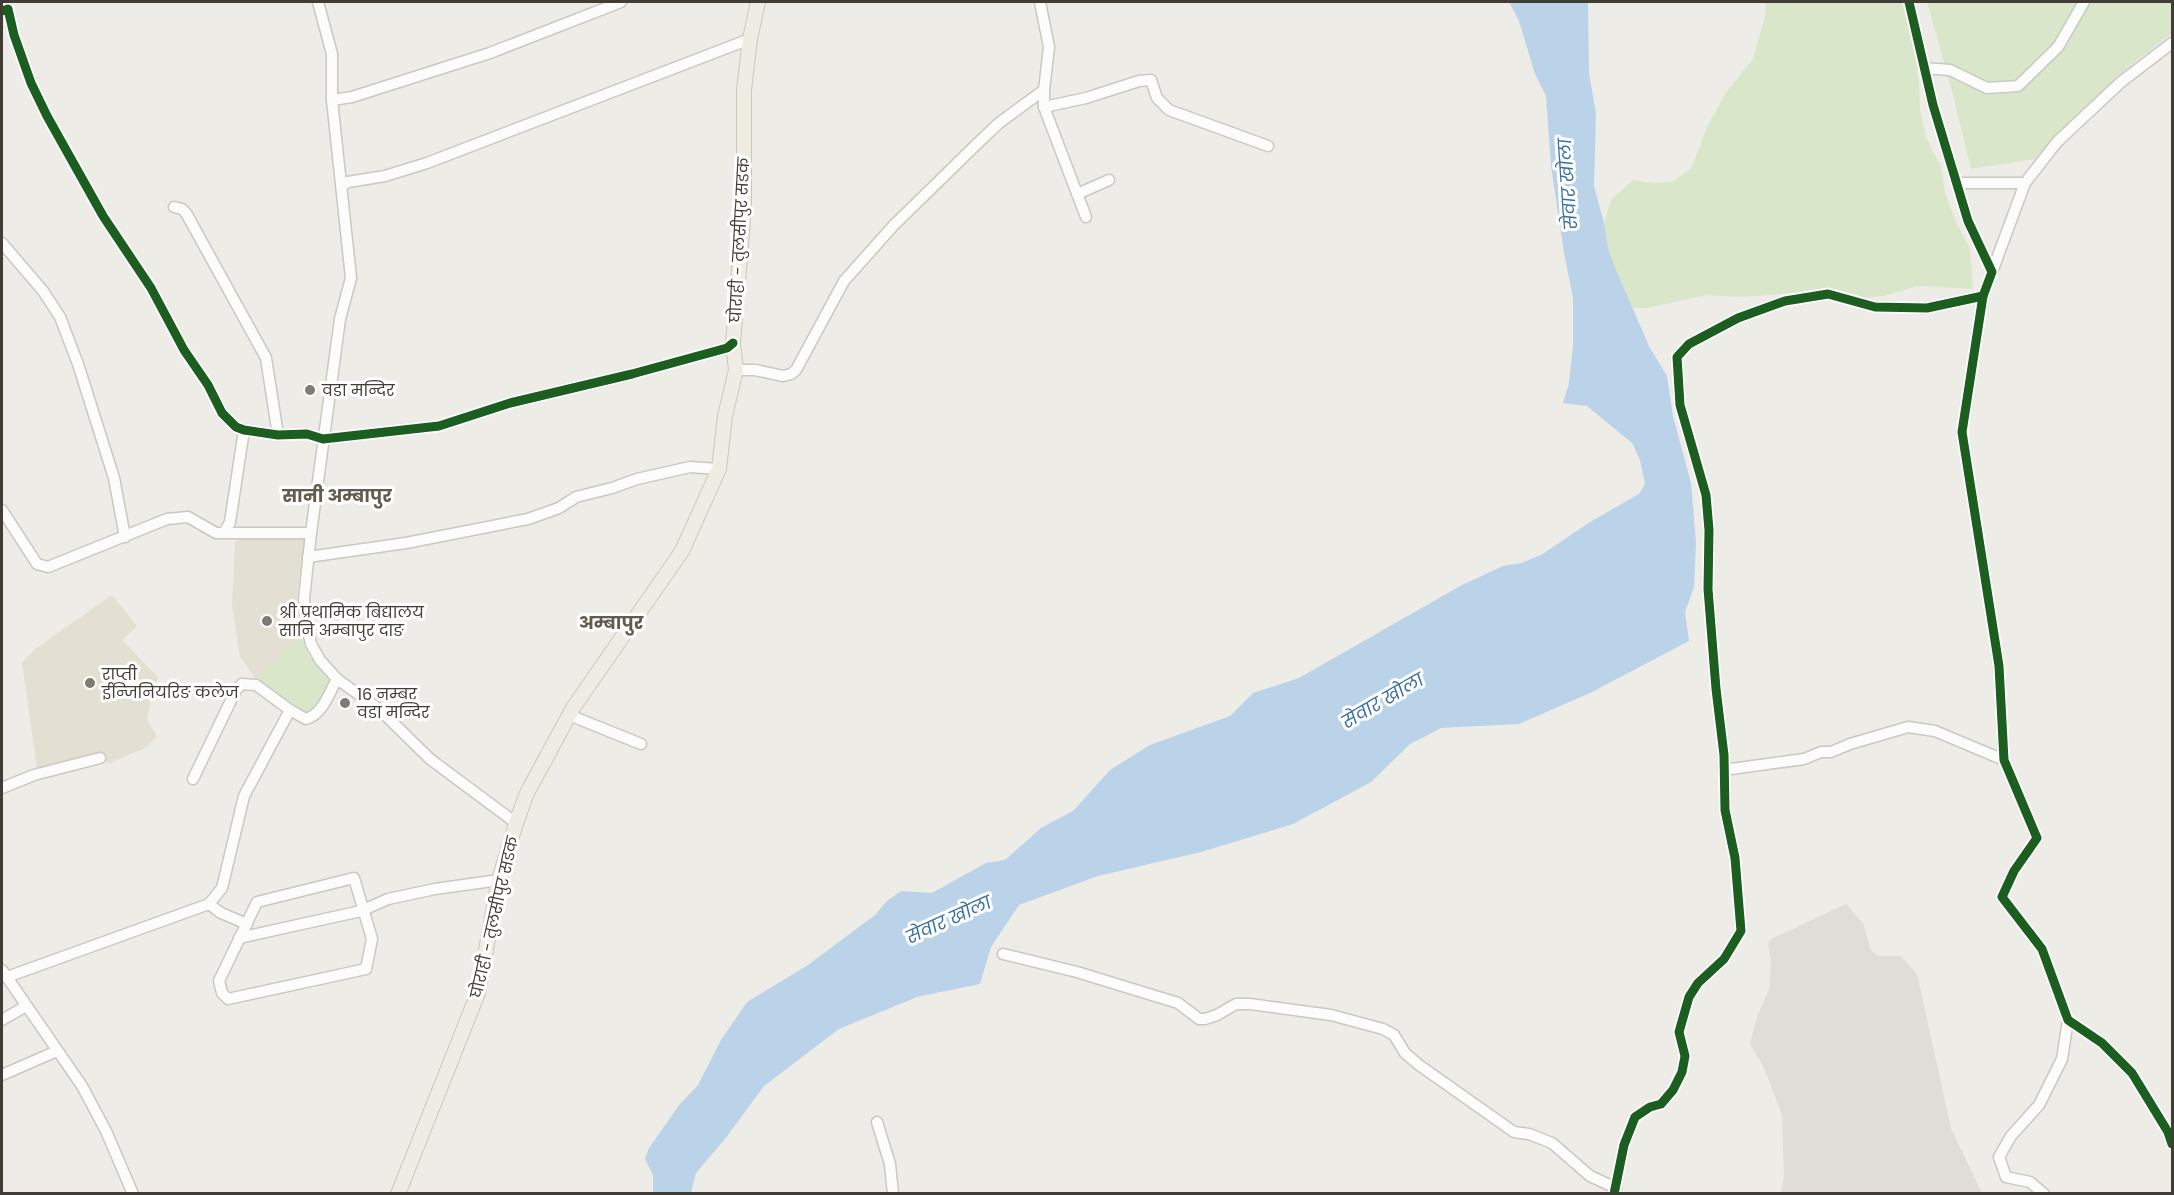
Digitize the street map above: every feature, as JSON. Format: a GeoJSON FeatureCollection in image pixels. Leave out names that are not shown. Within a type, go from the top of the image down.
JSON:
{"type":"FeatureCollection","features":[{"type":"Feature","properties":{"kind":"main road","name":"घोराही - तुलसीपुर सडक"},"geometry":{"type":"LineString","coordinates":[[398,1194],[478,993],[499,880],[527,793],[569,715],[682,552],[719,469],[725,416],[736,370],[733,343],[744,207],[744,90],[750,39],[758,2]]}},
{"type":"Feature","properties":{"kind":"street"},"geometry":{"type":"LineString","coordinates":[[318,2],[332,54],[332,100],[351,278],[340,319],[323,439],[304,599],[306,624],[320,660],[336,680],[379,709],[430,759],[516,823]]}},
{"type":"Feature","properties":{"kind":"street"},"geometry":{"type":"LineString","coordinates":[[332,100],[351,97],[490,53],[621,2]]}},
{"type":"Feature","properties":{"kind":"street"},"geometry":{"type":"LineString","coordinates":[[1040,2],[1048,47],[1044,107],[1086,217]]}},
{"type":"Feature","properties":{"kind":"street"},"geometry":{"type":"LineString","coordinates":[[1909,2],[1933,105],[1968,221],[1992,272]]}},
{"type":"Feature","properties":{"kind":"street"},"geometry":{"type":"LineString","coordinates":[[1924,68],[1950,70],[1987,88],[2018,86],[2058,47],[2084,2]]}},
{"type":"Feature","properties":{"kind":"street"},"geometry":{"type":"LineString","coordinates":[[5,7],[31,83],[67,154],[103,216],[151,288],[184,350],[208,385],[222,413],[236,427],[278,435],[307,434],[323,439],[439,426],[510,403],[632,374],[727,348],[733,343]]}},
{"type":"Feature","properties":{"kind":"street"},"geometry":{"type":"LineString","coordinates":[[342,186],[348,182],[385,176],[427,163],[750,39]]}},
{"type":"Feature","properties":{"kind":"street"},"geometry":{"type":"LineString","coordinates":[[2044,1194],[2030,1182],[2006,1177],[1999,1157],[2011,1137],[2039,1105],[2062,1059],[2068,1020],[2042,950],[2002,897],[2014,871],[2037,838],[2004,760],[1999,666],[1962,432],[1983,296],[2025,183],[2057,142],[2121,82],[2172,43]]}},
{"type":"Feature","properties":{"kind":"street"},"geometry":{"type":"LineString","coordinates":[[1044,107],[1086,98],[1139,81],[1151,80],[1157,98],[1169,110],[1268,146]]}},
{"type":"Feature","properties":{"kind":"street"},"geometry":{"type":"LineString","coordinates":[[736,370],[755,370],[783,376],[791,374],[806,353],[844,281],[865,256],[999,123],[1044,90]]}},
{"type":"Feature","properties":{"kind":"street"},"geometry":{"type":"LineString","coordinates":[[1077,194],[1109,180]]}},
{"type":"Feature","properties":{"kind":"street"},"geometry":{"type":"LineString","coordinates":[[1958,183],[2025,183]]}},
{"type":"Feature","properties":{"kind":"street"},"geometry":{"type":"LineString","coordinates":[[174,207],[186,213],[266,358],[278,435]]}},
{"type":"Feature","properties":{"kind":"street"},"geometry":{"type":"LineString","coordinates":[[2,243],[43,291],[60,317],[114,478],[125,537]]}},
{"type":"Feature","properties":{"kind":"street"},"geometry":{"type":"LineString","coordinates":[[1003,954],[1077,972],[1178,1004],[1199,1019],[1217,1015],[1236,1004],[1250,1004],[1331,1015],[1383,1029],[1394,1035],[1405,1053],[1419,1065],[1505,1126],[1514,1132],[1529,1134],[1552,1143],[1590,1176],[1615,1191],[1624,1145],[1635,1117],[1650,1107],[1661,1104],[1673,1090],[1682,1072],[1685,1056],[1680,1032],[1689,997],[1698,983],[1724,959],[1741,931],[1735,858],[1725,810],[1724,770],[1707,589],[1709,530],[1706,495],[1680,405],[1677,357],[1689,344],[1728,323],[1785,301],[1828,294],[1875,307],[1927,308],[1983,296]]}},
{"type":"Feature","properties":{"kind":"street"},"geometry":{"type":"LineString","coordinates":[[224,533],[230,522],[244,430]]}},
{"type":"Feature","properties":{"kind":"street"},"geometry":{"type":"LineString","coordinates":[[308,557],[406,543],[528,519],[559,508],[576,497],[690,466],[719,469]]}},
{"type":"Feature","properties":{"kind":"street"},"geometry":{"type":"LineString","coordinates":[[2,510],[37,564],[48,567],[167,519],[188,517],[216,533],[311,533]]}},
{"type":"Feature","properties":{"kind":"street"},"geometry":{"type":"LineString","coordinates":[[193,779],[236,690],[242,684],[256,685],[306,719],[313,717],[321,708],[336,680]]}},
{"type":"Feature","properties":{"kind":"street"},"geometry":{"type":"LineString","coordinates":[[133,1194],[106,1131],[82,1086],[3,973],[209,904],[222,888],[244,796],[290,710]]}},
{"type":"Feature","properties":{"kind":"street"},"geometry":{"type":"LineString","coordinates":[[569,715],[641,744]]}},
{"type":"Feature","properties":{"kind":"street"},"geometry":{"type":"LineString","coordinates":[[1724,770],[1804,759],[1908,727],[1935,731],[2004,760]]}},
{"type":"Feature","properties":{"kind":"street"},"geometry":{"type":"LineString","coordinates":[[2,788],[34,775],[100,758]]}},
{"type":"Feature","properties":{"kind":"street"},"geometry":{"type":"LineString","coordinates":[[354,878],[372,939],[366,969],[228,999],[222,993],[219,981],[247,924],[256,902],[354,878]]}},
{"type":"Feature","properties":{"kind":"street"},"geometry":{"type":"LineString","coordinates":[[239,938],[364,909],[387,899],[435,889],[499,880]]}},
{"type":"Feature","properties":{"kind":"street"},"geometry":{"type":"LineString","coordinates":[[209,904],[221,913],[247,924]]}},
{"type":"Feature","properties":{"kind":"street"},"geometry":{"type":"LineString","coordinates":[[2,1020],[26,1006]]}},
{"type":"Feature","properties":{"kind":"street"},"geometry":{"type":"LineString","coordinates":[[2068,1020],[2102,1043],[2132,1073],[2168,1132],[2172,1144]]}},
{"type":"Feature","properties":{"kind":"street"},"geometry":{"type":"LineString","coordinates":[[2,1075],[57,1050]]}},
{"type":"Feature","properties":{"kind":"street"},"geometry":{"type":"LineString","coordinates":[[877,1122],[890,1164],[893,1194]]}},
{"type":"Feature","properties":{"kind":"shaded area","name":"श्री प्रथामिक बिद्यालय सानि अम्बापुर दाङ"},"geometry":{"type":"Polygon","coordinates":[[[240,537],[305,539],[297,601],[301,637],[286,647],[273,666],[261,672],[256,679],[240,657],[232,605],[235,543],[240,537]]]}},
{"type":"Feature","properties":{"kind":"shaded area","name":"राप्ती ईन्जिनियरिङ कलेज"},"geometry":{"type":"Polygon","coordinates":[[[112,595],[137,626],[122,640],[158,677],[147,720],[157,736],[147,747],[108,764],[101,755],[37,769],[22,662],[38,647],[112,595]]]}},
{"type":"Feature","properties":{"kind":"shaded area"},"geometry":{"type":"Polygon","coordinates":[[[1846,904],[1863,923],[1871,950],[1878,956],[1901,956],[1917,974],[1951,1128],[1982,1193],[1781,1193],[1784,1175],[1782,1115],[1763,1066],[1750,1044],[1758,1014],[1769,990],[1771,960],[1768,944],[1771,939],[1846,904]]]}},
{"type":"Feature","properties":{"kind":"green space"},"geometry":{"type":"Polygon","coordinates":[[[1766,2],[1906,2],[1919,83],[1920,110],[1926,137],[1941,167],[1945,193],[1956,222],[1970,249],[1973,289],[1917,286],[1884,296],[1863,298],[1827,290],[1745,297],[1707,295],[1647,308],[1631,308],[1601,234],[1611,200],[1633,180],[1653,183],[1671,182],[1691,169],[1708,125],[1727,91],[1753,59],[1765,16],[1766,2]]]}},
{"type":"Feature","properties":{"kind":"green space"},"geometry":{"type":"Polygon","coordinates":[[[1927,2],[2172,2],[2172,33],[2126,69],[2036,159],[1971,169],[1927,2]]]}},
{"type":"Feature","properties":{"kind":"green space"},"geometry":{"type":"Polygon","coordinates":[[[301,637],[308,655],[331,682],[317,706],[306,712],[256,679],[261,672],[273,666],[286,647],[301,637]]]}},
{"type":"Feature","properties":{"kind":"water","name":"सेवार खोला"},"geometry":{"type":"Polygon","coordinates":[[[1509,2],[1588,2],[1589,73],[1596,113],[1594,186],[1608,248],[1616,270],[1649,346],[1667,376],[1673,416],[1691,483],[1696,542],[1694,587],[1685,612],[1689,641],[1590,693],[1519,724],[1441,728],[1410,744],[1371,782],[1293,824],[1201,852],[1098,876],[1019,905],[991,947],[980,984],[917,997],[839,1029],[764,1086],[725,1139],[696,1173],[691,1193],[653,1193],[653,1175],[645,1159],[649,1148],[680,1104],[698,1085],[721,1040],[747,1002],[808,965],[875,915],[887,901],[901,891],[932,893],[986,863],[1005,860],[1041,828],[1073,811],[1110,770],[1150,745],[1230,716],[1253,693],[1299,678],[1462,585],[1503,566],[1521,563],[1541,555],[1590,522],[1639,494],[1645,484],[1640,460],[1632,443],[1587,406],[1563,403],[1569,383],[1573,346],[1573,298],[1551,166],[1546,96],[1535,74],[1519,21],[1509,2]]]}},
{"type":"Feature","properties":{"kind":"cycle path"},"geometry":{"type":"LineString","coordinates":[[1909,2],[1933,105],[1968,221],[1992,272],[1983,296],[1962,432],[1999,666],[2004,760],[2037,838],[2014,871],[2002,897],[2042,949],[2068,1020],[2102,1043],[2132,1073],[2168,1132],[2172,1144]]}},
{"type":"Feature","properties":{"kind":"cycle path"},"geometry":{"type":"LineString","coordinates":[[2,11],[8,9],[14,35],[31,83],[103,216],[151,288],[184,350],[208,385],[222,413],[236,427],[278,435],[307,434],[323,439],[439,426],[510,403],[632,374],[727,348],[733,343]]}},
{"type":"Feature","properties":{"kind":"cycle path"},"geometry":{"type":"LineString","coordinates":[[1614,1194],[1624,1145],[1635,1117],[1650,1107],[1661,1104],[1673,1090],[1682,1072],[1685,1056],[1679,1032],[1689,997],[1698,983],[1724,959],[1741,931],[1735,858],[1725,810],[1724,755],[1708,589],[1709,530],[1706,495],[1680,405],[1677,357],[1689,344],[1738,318],[1785,301],[1828,294],[1875,307],[1927,308],[1983,296]]}},
{"type":"Feature","properties":{"kind":"place","name":"वडा मन्दिर"},"geometry":{"type":"Point","coordinates":[310,390]}},
{"type":"Feature","properties":{"kind":"place","name":"श्री प्रथामिक बिद्यालय सानि अम्बापुर दाङ"},"geometry":{"type":"Point","coordinates":[267,621]}},
{"type":"Feature","properties":{"kind":"place","name":"राप्ती ईन्जिनियरिङ कलेज"},"geometry":{"type":"Point","coordinates":[90,683]}},
{"type":"Feature","properties":{"kind":"place","name":"१६ नम्बर वडा मन्दिर"},"geometry":{"type":"Point","coordinates":[345,703]}},
{"type":"Feature","properties":{"kind":"district","name":"सानी अम्बापुर"},"geometry":{"type":"Point","coordinates":[337,496]}},
{"type":"Feature","properties":{"kind":"district","name":"अम्बापुर"},"geometry":{"type":"Point","coordinates":[611,623]}}]}
